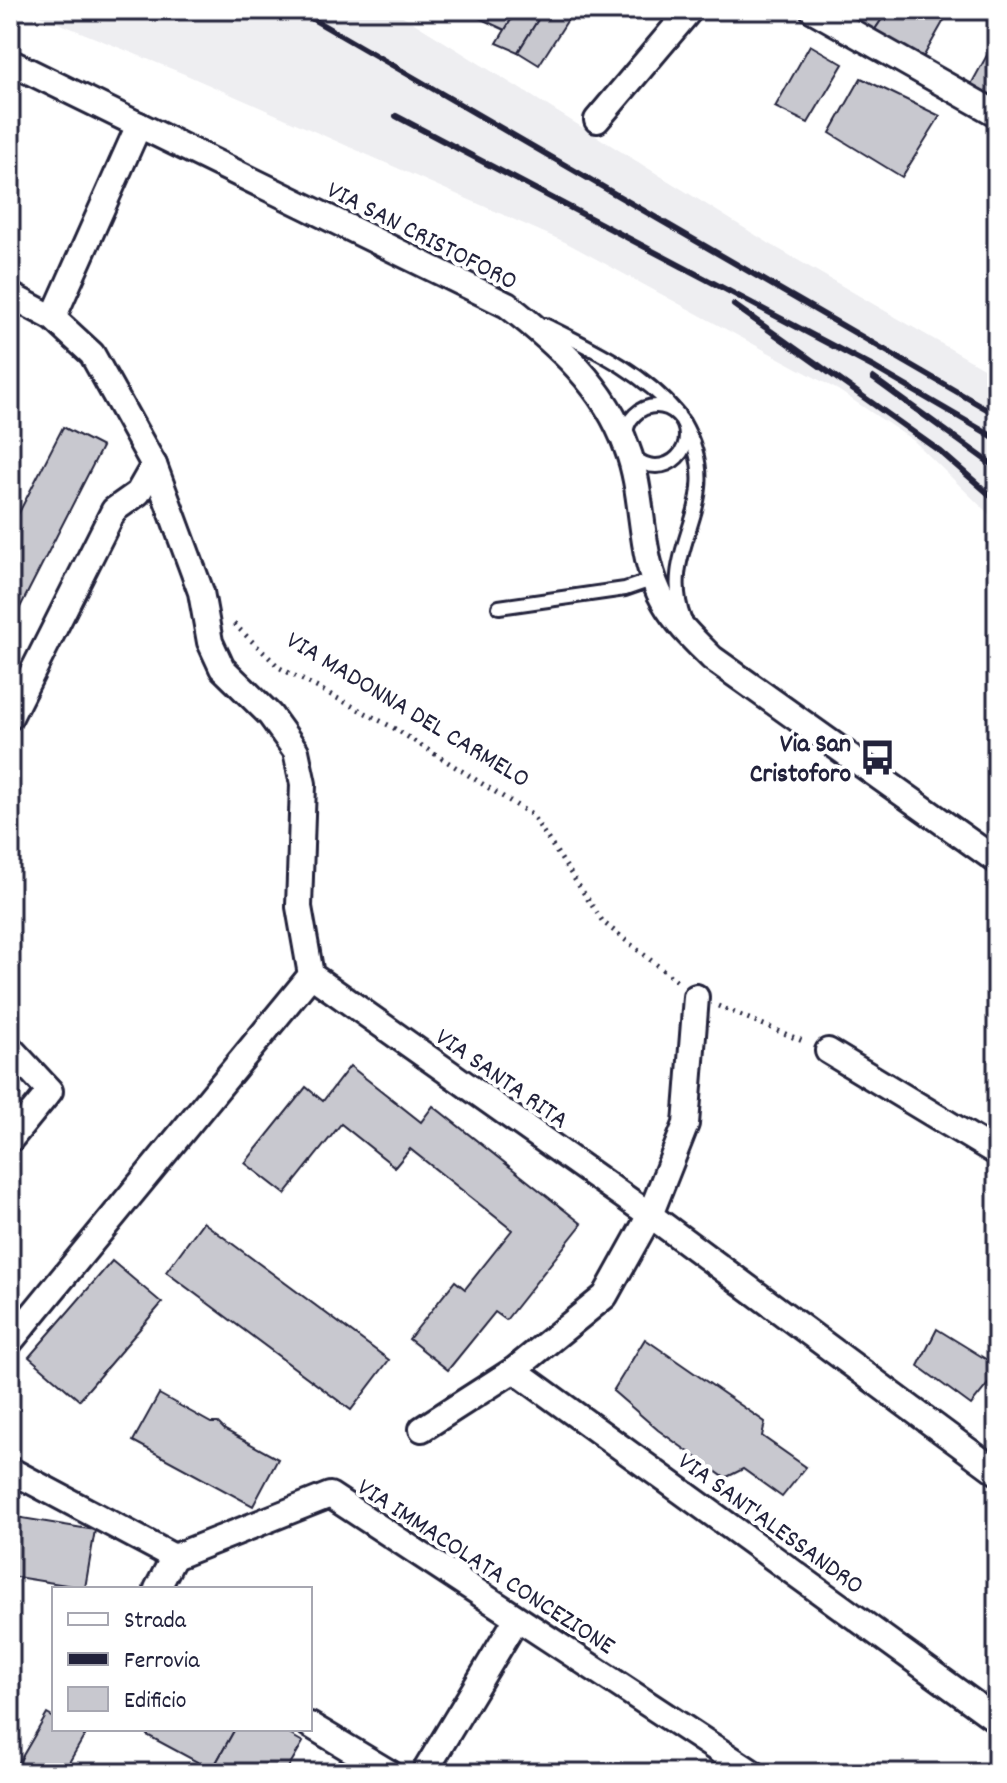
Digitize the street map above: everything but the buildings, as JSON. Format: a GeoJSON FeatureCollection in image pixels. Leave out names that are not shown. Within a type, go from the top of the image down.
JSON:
{"type":"FeatureCollection","features":[{"type":"Feature","properties":{"kind":"street"},"geometry":{"type":"LineString","coordinates":[[597,120],[690,10]]}},
{"type":"Feature","properties":{"kind":"street"},"geometry":{"type":"LineString","coordinates":[[813,10],[997,114]]}},
{"type":"Feature","properties":{"kind":"street","name":"VIA SAN CRISTOFORO"},"geometry":{"type":"LineString","coordinates":[[10,62],[507,305],[541,332],[588,379],[613,417],[628,450],[654,579],[664,601],[694,641],[712,658],[997,861]]}},
{"type":"Feature","properties":{"kind":"street"},"geometry":{"type":"LineString","coordinates":[[53,318],[139,125]]}},
{"type":"Feature","properties":{"kind":"street"},"geometry":{"type":"LineString","coordinates":[[10,295],[53,318],[92,354],[154,465],[201,592],[210,642],[222,668],[270,715],[296,751],[303,784],[299,907],[311,975],[10,1342]]}},
{"type":"Feature","properties":{"kind":"street"},"geometry":{"type":"LineString","coordinates":[[10,717],[114,510],[138,493],[154,465]]}},
{"type":"Feature","properties":{"kind":"street","name":"VIA SANTA RITA"},"geometry":{"type":"LineString","coordinates":[[311,975],[650,1215],[997,1472]]}},
{"type":"Feature","properties":{"kind":"street"},"geometry":{"type":"LineString","coordinates":[[422,1429],[514,1370],[605,1296],[650,1215],[686,1124],[696,997]]}},
{"type":"Feature","properties":{"kind":"street"},"geometry":{"type":"LineString","coordinates":[[10,1048],[50,1091],[10,1140]]}},
{"type":"Feature","properties":{"kind":"street"},"geometry":{"type":"LineString","coordinates":[[828,1051],[997,1153]]}},
{"type":"Feature","properties":{"kind":"street","name":"VIA SANT'ALESSANDRO"},"geometry":{"type":"LineString","coordinates":[[514,1370],[997,1720]]}},
{"type":"Feature","properties":{"kind":"street"},"geometry":{"type":"LineString","coordinates":[[10,1470],[174,1557],[158,1587]]}},
{"type":"Feature","properties":{"kind":"street","name":"VIA IMMACOLATA CONCEZIONE"},"geometry":{"type":"LineString","coordinates":[[174,1557],[330,1495],[753,1773]]}},
{"type":"Feature","properties":{"kind":"street"},"geometry":{"type":"LineString","coordinates":[[424,1773],[516,1620]]}},
{"type":"Feature","properties":{"kind":"street"},"geometry":{"type":"LineString","coordinates":[[312,1726],[390,1773]]}},
{"type":"Feature","properties":{"kind":"lane"},"geometry":{"type":"LineString","coordinates":[[507,305],[635,373],[665,399],[680,418],[697,451],[701,480],[696,511],[682,550],[678,584],[682,614],[694,641]]}},
{"type":"Feature","properties":{"kind":"lane"},"geometry":{"type":"LineString","coordinates":[[651,405],[661,405],[680,418],[686,432],[681,453],[665,465],[644,464],[628,450],[625,431],[634,414],[651,405]]}},
{"type":"Feature","properties":{"kind":"lane"},"geometry":{"type":"LineString","coordinates":[[499,607],[625,589],[654,579]]}},
{"type":"Feature","properties":{"kind":"path","name":"VIA MADONNA DEL CARMELO"},"geometry":{"type":"LineString","coordinates":[[201,592],[280,668],[392,727],[532,815],[603,922],[696,997],[828,1051]]}},
{"type":"Feature","properties":{"kind":"shaded area"},"geometry":{"type":"Polygon","coordinates":[[[26,10],[393,10],[770,244],[997,376],[997,522],[914,441],[838,390],[565,242],[182,73],[26,10]]]}},
{"type":"Feature","properties":{"kind":"railway"},"geometry":{"type":"LineString","coordinates":[[297,10],[997,415]]}},
{"type":"Feature","properties":{"kind":"railway"},"geometry":{"type":"LineString","coordinates":[[396,116],[875,368],[997,439]]}},
{"type":"Feature","properties":{"kind":"railway"},"geometry":{"type":"LineString","coordinates":[[734,305],[941,452],[997,501]]}},
{"type":"Feature","properties":{"kind":"railway"},"geometry":{"type":"LineString","coordinates":[[873,378],[997,468]]}},
{"type":"Feature","properties":{"kind":"place","name":"Via San Cristoforo"},"geometry":{"type":"Point","coordinates":[877,757]}}]}
